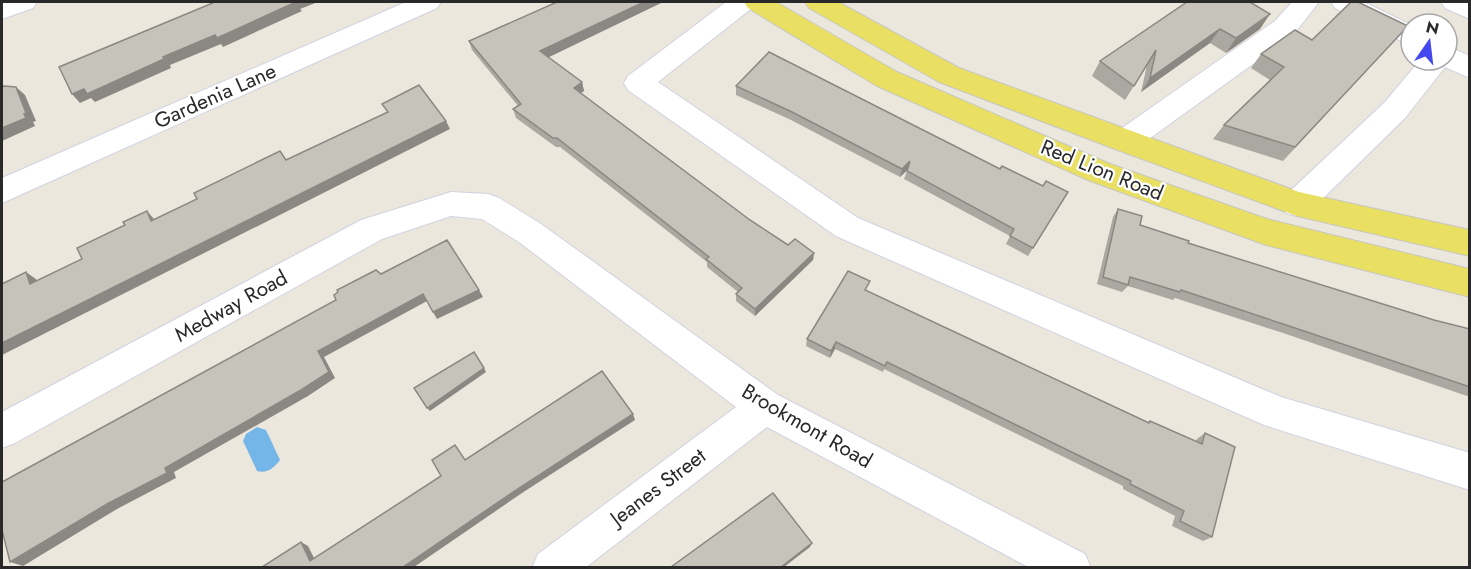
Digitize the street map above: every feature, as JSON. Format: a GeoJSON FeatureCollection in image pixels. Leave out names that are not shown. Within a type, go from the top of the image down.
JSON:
{"type":"FeatureCollection","features":[{"type":"Feature","properties":{"kind":"main road","name":"Red Lion Road"},"geometry":{"type":"LineString","coordinates":[[757,2],[887,79],[1100,172],[1266,232],[1470,283]]}},
{"type":"Feature","properties":{"kind":"main road","name":"Red Lion Road"},"geometry":{"type":"LineString","coordinates":[[818,2],[949,75],[1125,141],[1297,204],[1470,243]]}},
{"type":"Feature","properties":{"kind":"street"},"geometry":{"type":"LineString","coordinates":[[2,10],[24,2]]}},
{"type":"Feature","properties":{"kind":"street","name":"Gardenia Lane"},"geometry":{"type":"LineString","coordinates":[[2,191],[429,2]]}},
{"type":"Feature","properties":{"kind":"street"},"geometry":{"type":"LineString","coordinates":[[743,2],[638,83],[847,227],[1276,413],[1470,472]]}},
{"type":"Feature","properties":{"kind":"street"},"geometry":{"type":"LineString","coordinates":[[1125,141],[1284,28],[1306,2]]}},
{"type":"Feature","properties":{"kind":"street"},"geometry":{"type":"LineString","coordinates":[[1344,2],[1399,31]]}},
{"type":"Feature","properties":{"kind":"street"},"geometry":{"type":"LineString","coordinates":[[1454,2],[1470,10]]}},
{"type":"Feature","properties":{"kind":"street"},"geometry":{"type":"LineString","coordinates":[[1257,12],[1284,28]]}},
{"type":"Feature","properties":{"kind":"street"},"geometry":{"type":"LineString","coordinates":[[1297,204],[1395,110],[1425,72]]}},
{"type":"Feature","properties":{"kind":"street","name":"Medway Road"},"geometry":{"type":"LineString","coordinates":[[2,431],[372,229],[452,204],[469,205]]}},
{"type":"Feature","properties":{"kind":"street","name":"Brookmont Road"},"geometry":{"type":"LineString","coordinates":[[469,205],[488,207],[530,233],[765,407],[1071,567]]}},
{"type":"Feature","properties":{"kind":"street","name":"Jeanes Street"},"geometry":{"type":"LineString","coordinates":[[552,567],[765,407]]}},
{"type":"Feature","properties":{"kind":"water"},"geometry":{"type":"Polygon","coordinates":[[[257,427],[266,430],[280,460],[273,468],[264,472],[257,471],[243,441],[246,434],[257,427]]]}},
{"type":"Feature","properties":{"kind":"building"},"geometry":{"type":"Polygon","coordinates":[[[215,2],[296,2],[217,38],[215,35],[163,57],[164,59],[87,94],[84,89],[72,94],[59,67],[215,2]]]}},
{"type":"Feature","properties":{"kind":"building"},"geometry":{"type":"Polygon","coordinates":[[[557,2],[644,2],[540,51],[582,82],[574,88],[750,220],[788,245],[795,239],[814,253],[755,309],[736,294],[742,288],[706,259],[709,257],[557,138],[553,138],[513,109],[521,104],[469,41],[557,2]]]}},
{"type":"Feature","properties":{"kind":"building"},"geometry":{"type":"Polygon","coordinates":[[[1187,2],[1250,2],[1270,14],[1236,38],[1220,29],[1150,78],[1156,50],[1134,86],[1100,61],[1187,2]]]}},
{"type":"Feature","properties":{"kind":"building"},"geometry":{"type":"Polygon","coordinates":[[[1351,2],[1358,2],[1399,22],[1399,36],[1295,147],[1224,125],[1284,67],[1261,54],[1295,30],[1312,40],[1351,2]]]}},
{"type":"Feature","properties":{"kind":"building"},"geometry":{"type":"Polygon","coordinates":[[[769,52],[1000,169],[1002,166],[1043,186],[1046,181],[1068,192],[1033,248],[1010,236],[1014,229],[907,171],[910,161],[902,169],[736,86],[769,52]]]}},
{"type":"Feature","properties":{"kind":"building"},"geometry":{"type":"Polygon","coordinates":[[[419,85],[446,121],[2,343],[2,284],[26,272],[30,284],[82,259],[77,248],[125,225],[123,222],[147,211],[151,221],[197,199],[194,193],[280,151],[286,160],[388,112],[382,104],[419,85]]]}},
{"type":"Feature","properties":{"kind":"building"},"geometry":{"type":"Polygon","coordinates":[[[2,87],[16,87],[26,118],[2,128],[2,87]]]}},
{"type":"Feature","properties":{"kind":"building"},"geometry":{"type":"Polygon","coordinates":[[[1118,209],[1142,216],[1140,225],[1189,241],[1188,243],[1434,320],[1470,329],[1470,387],[1181,290],[1180,292],[1130,277],[1128,285],[1103,277],[1118,209]]]}},
{"type":"Feature","properties":{"kind":"building"},"geometry":{"type":"Polygon","coordinates":[[[447,240],[479,290],[433,312],[423,294],[318,351],[329,372],[165,468],[167,473],[107,504],[10,562],[2,530],[2,482],[336,300],[334,295],[338,292],[337,290],[376,270],[381,274],[447,240]]]}},
{"type":"Feature","properties":{"kind":"building"},"geometry":{"type":"Polygon","coordinates":[[[848,271],[870,281],[865,290],[1149,423],[1150,421],[1202,444],[1205,433],[1235,447],[1212,537],[1180,521],[1184,511],[1130,484],[1131,481],[887,362],[885,366],[836,342],[831,351],[807,339],[848,271]]]}},
{"type":"Feature","properties":{"kind":"building"},"geometry":{"type":"Polygon","coordinates":[[[474,352],[484,368],[427,408],[414,388],[474,352]]]}},
{"type":"Feature","properties":{"kind":"building"},"geometry":{"type":"Polygon","coordinates":[[[602,371],[633,414],[403,567],[262,567],[301,542],[310,561],[441,476],[432,460],[455,445],[465,460],[602,371]]]}},
{"type":"Feature","properties":{"kind":"building"},"geometry":{"type":"Polygon","coordinates":[[[773,493],[812,543],[781,567],[671,567],[773,493]]]}}]}
